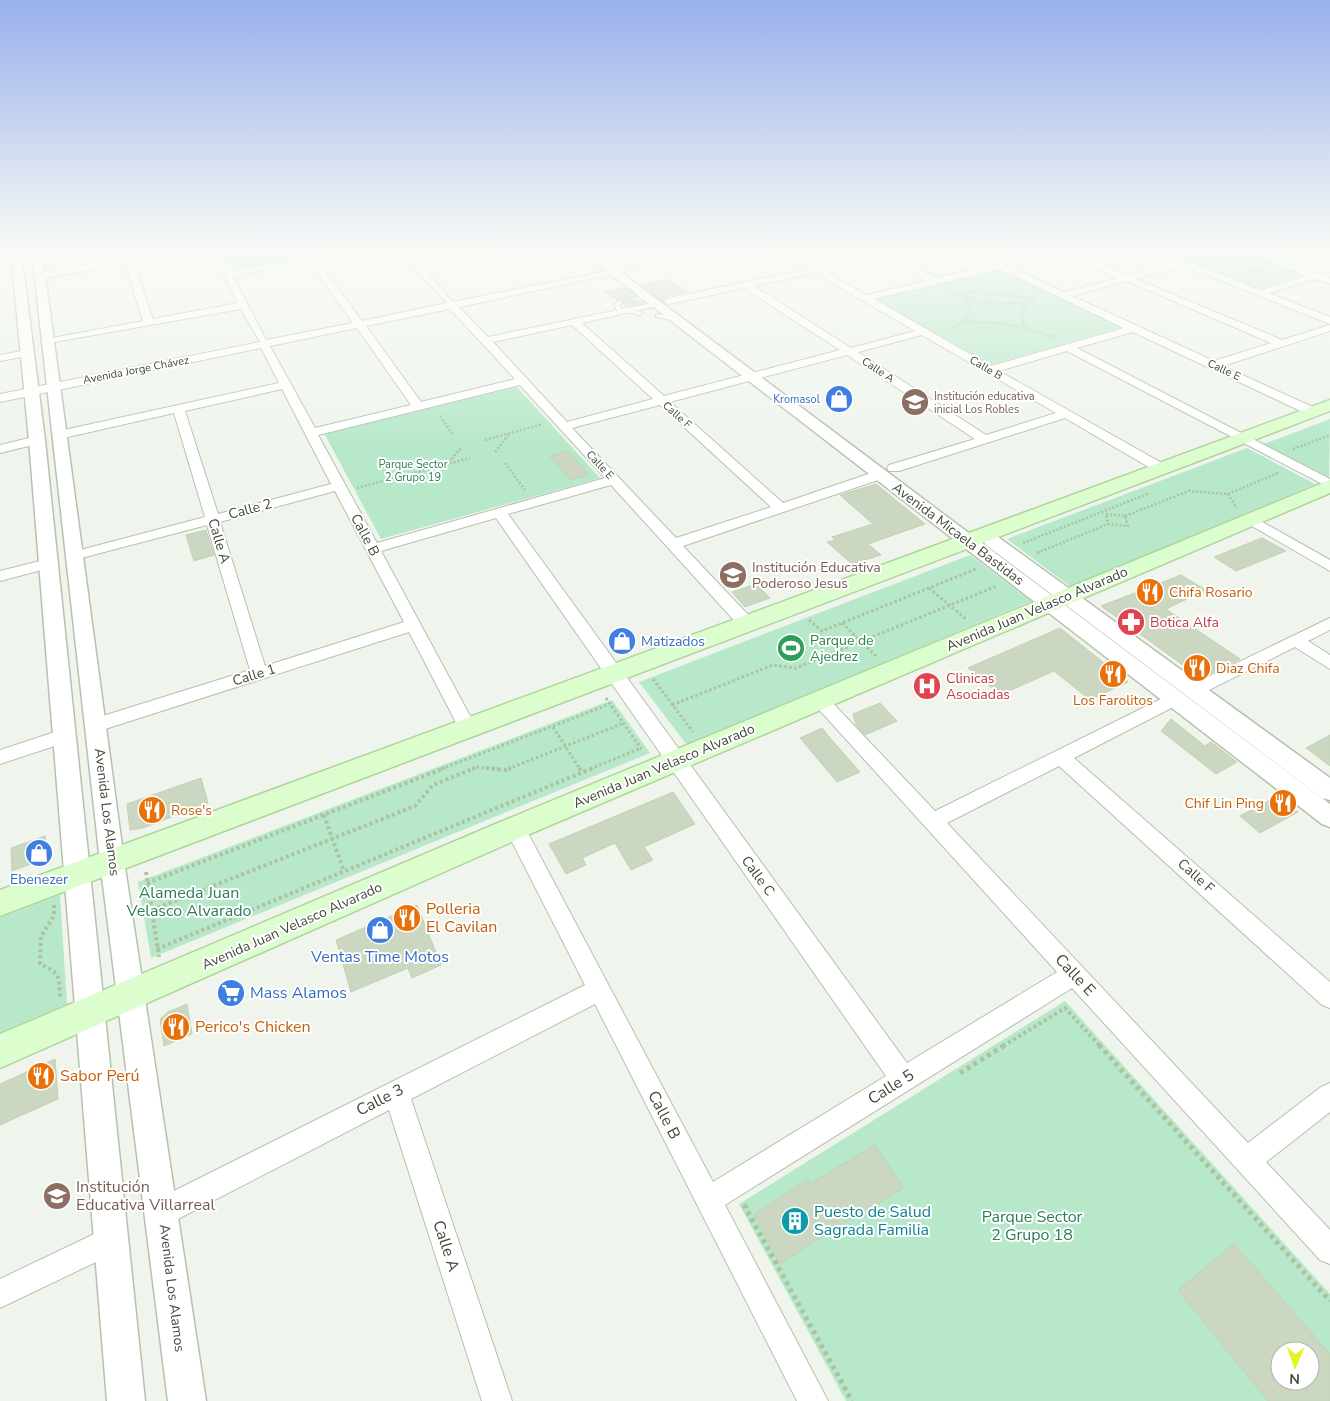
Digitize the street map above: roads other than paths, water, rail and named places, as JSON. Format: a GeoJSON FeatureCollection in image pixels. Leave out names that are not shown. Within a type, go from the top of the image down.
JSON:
{"type":"FeatureCollection","features":[{"type":"Feature","properties":{"kind":"main road"},"geometry":{"type":"LineString","coordinates":[[0,903],[466,727],[610,685],[647,671],[747,624],[1322,409]]}},
{"type":"Feature","properties":{"kind":"main road","name":"Avenida Juan Velasco Alvarado"},"geometry":{"type":"LineString","coordinates":[[0,1051],[515,828],[657,759],[705,748],[1060,600],[1244,514],[1330,485]]}},
{"type":"Feature","properties":{"kind":"street","name":"Avenida Los Alamos"},"geometry":{"type":"LineString","coordinates":[[31,317],[38,347]]}},
{"type":"Feature","properties":{"kind":"street","name":"Avenida Los Alamos"},"geometry":{"type":"LineString","coordinates":[[38,317],[38,347],[48,438],[74,556],[112,861],[187,1401]]}},
{"type":"Feature","properties":{"kind":"street"},"geometry":{"type":"LineString","coordinates":[[148,317],[150,322]]}},
{"type":"Feature","properties":{"kind":"street"},"geometry":{"type":"LineString","coordinates":[[0,358],[38,347],[176,317]]}},
{"type":"Feature","properties":{"kind":"street","name":"Calle B"},"geometry":{"type":"LineString","coordinates":[[251,317],[311,433],[347,487],[372,549],[466,727]]}},
{"type":"Feature","properties":{"kind":"street"},"geometry":{"type":"LineString","coordinates":[[354,317],[424,405]]}},
{"type":"Feature","properties":{"kind":"street","name":"Avenida Jorge Chávez"},"geometry":{"type":"LineString","coordinates":[[0,398],[42,386],[380,317]]}},
{"type":"Feature","properties":{"kind":"street","name":"Calle E"},"geometry":{"type":"LineString","coordinates":[[464,317],[747,624]]}},
{"type":"Feature","properties":{"kind":"street"},"geometry":{"type":"LineString","coordinates":[[485,341],[587,317]]}},
{"type":"Feature","properties":{"kind":"street","name":"Avenida Micaela Bastidas"},"geometry":{"type":"LineString","coordinates":[[669,317],[757,375],[1060,600],[1193,691],[1330,791]]}},
{"type":"Feature","properties":{"kind":"street","name":"Calle A"},"geometry":{"type":"LineString","coordinates":[[797,317],[984,440]]}},
{"type":"Feature","properties":{"kind":"street","name":"Calle B"},"geometry":{"type":"LineString","coordinates":[[898,317],[1162,469]]}},
{"type":"Feature","properties":{"kind":"street","name":"Calle E"},"geometry":{"type":"LineString","coordinates":[[1112,317],[1214,365],[1322,409]]}},
{"type":"Feature","properties":{"kind":"street"},"geometry":{"type":"LineString","coordinates":[[1219,317],[1282,344]]}},
{"type":"Feature","properties":{"kind":"street","name":"Calle F"},"geometry":{"type":"LineString","coordinates":[[574,321],[780,508]]}},
{"type":"Feature","properties":{"kind":"street"},"geometry":{"type":"LineString","coordinates":[[990,370],[1134,328]]}},
{"type":"Feature","properties":{"kind":"street"},"geometry":{"type":"LineString","coordinates":[[1214,365],[1330,328]]}},
{"type":"Feature","properties":{"kind":"street"},"geometry":{"type":"LineString","coordinates":[[564,426],[923,332]]}},
{"type":"Feature","properties":{"kind":"street"},"geometry":{"type":"LineString","coordinates":[[1071,346],[1240,439],[1330,485]]}},
{"type":"Feature","properties":{"kind":"street"},"geometry":{"type":"LineString","coordinates":[[311,433],[522,380]]}},
{"type":"Feature","properties":{"kind":"street"},"geometry":{"type":"LineString","coordinates":[[0,449],[286,385]]}},
{"type":"Feature","properties":{"kind":"street","name":"Avenida Jorge Chávez"},"geometry":{"type":"LineString","coordinates":[[0,391],[42,386]]}},
{"type":"Feature","properties":{"kind":"street","name":"Calle A"},"geometry":{"type":"LineString","coordinates":[[179,409],[259,673]]}},
{"type":"Feature","properties":{"kind":"street"},"geometry":{"type":"LineString","coordinates":[[673,544],[1066,414]]}},
{"type":"Feature","properties":{"kind":"street","name":"Avenida Los Alamos"},"geometry":{"type":"LineString","coordinates":[[48,438],[48,564],[126,1401]]}},
{"type":"Feature","properties":{"kind":"street"},"geometry":{"type":"LineString","coordinates":[[372,549],[613,480]]}},
{"type":"Feature","properties":{"kind":"street","name":"Calle 2"},"geometry":{"type":"LineString","coordinates":[[74,556],[213,519],[347,487]]}},
{"type":"Feature","properties":{"kind":"street","name":"Calle C"},"geometry":{"type":"LineString","coordinates":[[499,512],[657,759],[903,1079]]}},
{"type":"Feature","properties":{"kind":"street"},"geometry":{"type":"LineString","coordinates":[[1244,514],[1330,566]]}},
{"type":"Feature","properties":{"kind":"street"},"geometry":{"type":"LineString","coordinates":[[0,576],[48,564]]}},
{"type":"Feature","properties":{"kind":"street","name":"Avenida Micaela Bastidas"},"geometry":{"type":"LineString","coordinates":[[1060,600],[1175,699],[1330,817]]}},
{"type":"Feature","properties":{"kind":"street"},"geometry":{"type":"LineString","coordinates":[[1193,691],[1330,623]]}},
{"type":"Feature","properties":{"kind":"street","name":"Calle 1"},"geometry":{"type":"LineString","coordinates":[[96,725],[413,625]]}},
{"type":"Feature","properties":{"kind":"street"},"geometry":{"type":"LineString","coordinates":[[1295,640],[1330,663]]}},
{"type":"Feature","properties":{"kind":"street"},"geometry":{"type":"LineString","coordinates":[[933,821],[1175,699]]}},
{"type":"Feature","properties":{"kind":"street","name":"Calle E"},"geometry":{"type":"LineString","coordinates":[[820,700],[1330,1250]]}},
{"type":"Feature","properties":{"kind":"street"},"geometry":{"type":"LineString","coordinates":[[0,757],[64,736]]}},
{"type":"Feature","properties":{"kind":"street","name":"Calle F"},"geometry":{"type":"LineString","coordinates":[[1061,757],[1330,997]]}},
{"type":"Feature","properties":{"kind":"street","name":"Calle B"},"geometry":{"type":"LineString","coordinates":[[515,828],[813,1401]]}},
{"type":"Feature","properties":{"kind":"street","name":"Calle 5"},"geometry":{"type":"LineString","coordinates":[[708,1200],[1074,974]]}},
{"type":"Feature","properties":{"kind":"street","name":"Calle 3"},"geometry":{"type":"LineString","coordinates":[[162,1212],[599,990]]}},
{"type":"Feature","properties":{"kind":"street","name":"Calle A"},"geometry":{"type":"LineString","coordinates":[[396,1092],[497,1401]]}},
{"type":"Feature","properties":{"kind":"street"},"geometry":{"type":"LineString","coordinates":[[1247,1160],[1330,1096]]}},
{"type":"Feature","properties":{"kind":"street"},"geometry":{"type":"LineString","coordinates":[[0,1294],[111,1240]]}},
{"type":"Feature","properties":{"kind":"place","name":"Kromasol"},"geometry":{"type":"Point","coordinates":[839,399]}},
{"type":"Feature","properties":{"kind":"place","name":"Institución educativa inicial Los Robles"},"geometry":{"type":"Point","coordinates":[915,402]}},
{"type":"Feature","properties":{"kind":"place","name":"Institución Educativa Poderoso Jesus"},"geometry":{"type":"Point","coordinates":[733,575]}},
{"type":"Feature","properties":{"kind":"place","name":"Chifa Rosario"},"geometry":{"type":"Point","coordinates":[1150,592]}},
{"type":"Feature","properties":{"kind":"place","name":"Botica Alfa"},"geometry":{"type":"Point","coordinates":[1131,622]}},
{"type":"Feature","properties":{"kind":"place","name":"Matizados"},"geometry":{"type":"Point","coordinates":[622,641]}},
{"type":"Feature","properties":{"kind":"place","name":"Parque de Ajedrez"},"geometry":{"type":"Point","coordinates":[791,648]}},
{"type":"Feature","properties":{"kind":"place","name":"Diaz Chifa"},"geometry":{"type":"Point","coordinates":[1197,668]}},
{"type":"Feature","properties":{"kind":"place","name":"Los Farolitos"},"geometry":{"type":"Point","coordinates":[1113,674]}},
{"type":"Feature","properties":{"kind":"place","name":"Clinicas Asociadas"},"geometry":{"type":"Point","coordinates":[927,686]}},
{"type":"Feature","properties":{"kind":"place","name":"Chif Lin Ping"},"geometry":{"type":"Point","coordinates":[1283,803]}},
{"type":"Feature","properties":{"kind":"place","name":"Rose's"},"geometry":{"type":"Point","coordinates":[152,810]}},
{"type":"Feature","properties":{"kind":"place","name":"Ebenezer"},"geometry":{"type":"Point","coordinates":[39,853]}},
{"type":"Feature","properties":{"kind":"place","name":"Polleria El Cavilan"},"geometry":{"type":"Point","coordinates":[407,918]}},
{"type":"Feature","properties":{"kind":"place","name":"Ventas Time Motos"},"geometry":{"type":"Point","coordinates":[380,930]}},
{"type":"Feature","properties":{"kind":"place","name":"Mass Alamos"},"geometry":{"type":"Point","coordinates":[231,993]}},
{"type":"Feature","properties":{"kind":"place","name":"Perico's Chicken"},"geometry":{"type":"Point","coordinates":[176,1027]}},
{"type":"Feature","properties":{"kind":"place","name":"Sabor Perú"},"geometry":{"type":"Point","coordinates":[41,1076]}},
{"type":"Feature","properties":{"kind":"place","name":"Institución Educativa Villarreal"},"geometry":{"type":"Point","coordinates":[57,1196]}},
{"type":"Feature","properties":{"kind":"place","name":"Puesto de Salud Sagrada Familia"},"geometry":{"type":"Point","coordinates":[795,1221]}},
{"type":"Feature","properties":{"kind":"park label","name":"Parque Sector 2 Grupo 19"},"geometry":{"type":"Point","coordinates":[413,470]}},
{"type":"Feature","properties":{"kind":"park label","name":"Alameda Juan Velasco Alvarado"},"geometry":{"type":"Point","coordinates":[189,902]}},
{"type":"Feature","properties":{"kind":"park label","name":"Parque Sector 2 Grupo 18"},"geometry":{"type":"Point","coordinates":[1032,1226]}}]}
